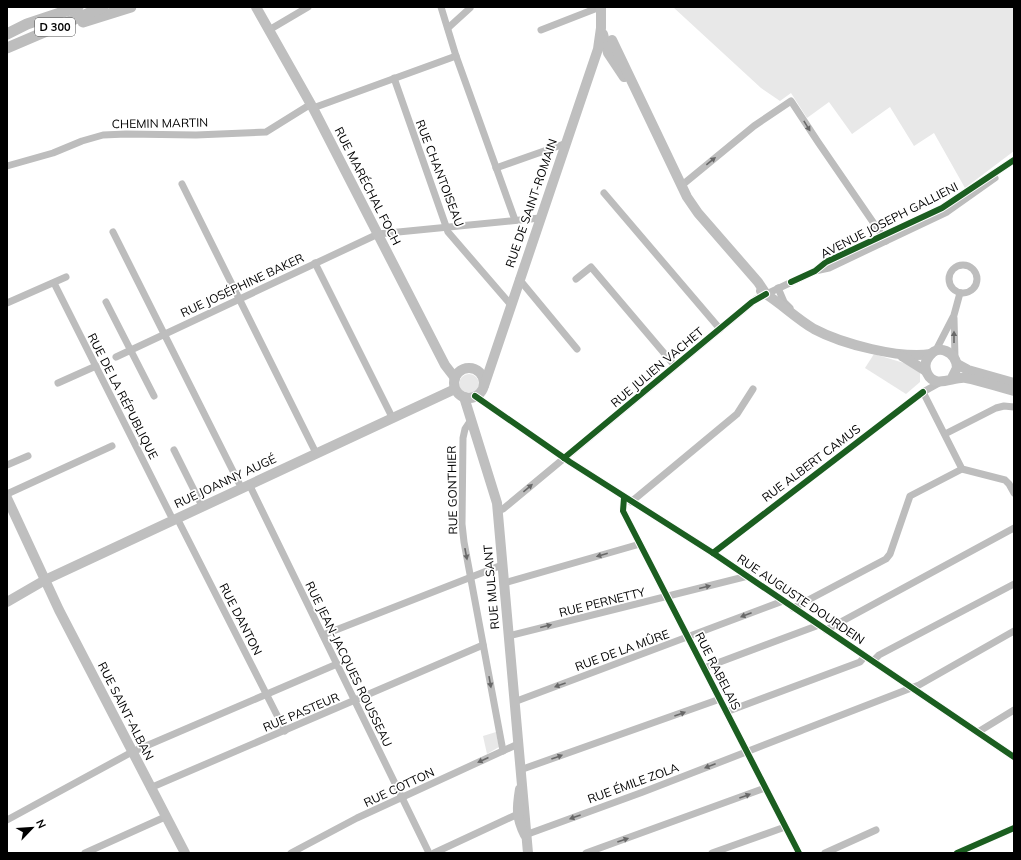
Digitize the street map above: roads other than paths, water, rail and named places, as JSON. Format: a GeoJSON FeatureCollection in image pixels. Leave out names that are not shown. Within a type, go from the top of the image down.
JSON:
{"type":"FeatureCollection","features":[{"type":"Feature","properties":{"kind":"main road"},"geometry":{"type":"LineString","coordinates":[[27,24],[63,7]]}},
{"type":"Feature","properties":{"kind":"main road","name":"D 300"},"geometry":{"type":"LineString","coordinates":[[7,34],[27,24],[78,7]]}},
{"type":"Feature","properties":{"kind":"main road","name":"D 300"},"geometry":{"type":"LineString","coordinates":[[7,48],[104,7]]}},
{"type":"Feature","properties":{"kind":"main road"},"geometry":{"type":"LineString","coordinates":[[35,35],[131,7]]}},
{"type":"Feature","properties":{"kind":"street","name":"RUE MARÉCHAL FOCH"},"geometry":{"type":"LineString","coordinates":[[256,7],[312,106],[445,365],[455,378]]}},
{"type":"Feature","properties":{"kind":"street"},"geometry":{"type":"LineString","coordinates":[[269,30],[308,7]]}},
{"type":"Feature","properties":{"kind":"street"},"geometry":{"type":"LineString","coordinates":[[441,7],[456,56],[515,220]]}},
{"type":"Feature","properties":{"kind":"street"},"geometry":{"type":"LineString","coordinates":[[448,28],[471,7]]}},
{"type":"Feature","properties":{"kind":"street"},"geometry":{"type":"LineString","coordinates":[[541,30],[600,7],[609,47],[641,102],[681,186],[698,213],[708,224],[736,266],[753,286],[766,294],[789,313],[814,329],[842,340],[900,355],[933,353],[944,350],[968,370],[1014,383]]}},
{"type":"Feature","properties":{"kind":"street","name":"RUE DE SAINT-ROMAIN"},"geometry":{"type":"LineString","coordinates":[[484,386],[564,144],[594,60],[609,47],[602,28],[600,7]]}},
{"type":"Feature","properties":{"kind":"street","name":"CHEMIN MARTIN"},"geometry":{"type":"LineString","coordinates":[[7,166],[52,153],[82,141],[103,135],[196,135],[266,132],[312,106],[456,56]]}},
{"type":"Feature","properties":{"kind":"street","name":"RUE CHANTOISEAU"},"geometry":{"type":"LineString","coordinates":[[394,78],[445,227],[511,305]]}},
{"type":"Feature","properties":{"kind":"street"},"geometry":{"type":"LineString","coordinates":[[681,186],[754,126],[791,101],[834,166],[885,238]]}},
{"type":"Feature","properties":{"kind":"street"},"geometry":{"type":"LineString","coordinates":[[496,168],[564,144]]}},
{"type":"Feature","properties":{"kind":"street","name":"AVENUE JOSEPH GALLIENI"},"geometry":{"type":"LineString","coordinates":[[766,294],[815,271],[828,268],[885,238],[958,206],[1000,174],[1005,166],[1014,160]]}},
{"type":"Feature","properties":{"kind":"street"},"geometry":{"type":"LineString","coordinates":[[182,184],[316,453]]}},
{"type":"Feature","properties":{"kind":"street"},"geometry":{"type":"LineString","coordinates":[[604,193],[720,329]]}},
{"type":"Feature","properties":{"kind":"street","name":"RUE JOSÉPHINE BAKER"},"geometry":{"type":"LineString","coordinates":[[116,357],[378,234],[540,218]]}},
{"type":"Feature","properties":{"kind":"street","name":"RUE JEAN-JACQUES ROUSSEAU"},"geometry":{"type":"LineString","coordinates":[[114,232],[165,334],[323,635],[429,853]]}},
{"type":"Feature","properties":{"kind":"street"},"geometry":{"type":"LineString","coordinates":[[315,264],[392,417]]}},
{"type":"Feature","properties":{"kind":"street"},"geometry":{"type":"LineString","coordinates":[[576,279],[591,267],[675,366]]}},
{"type":"Feature","properties":{"kind":"street"},"geometry":{"type":"LineString","coordinates":[[7,303],[66,278]]}},
{"type":"Feature","properties":{"kind":"street"},"geometry":{"type":"LineString","coordinates":[[519,278],[576,349]]}},
{"type":"Feature","properties":{"kind":"street","name":"RUE DE LA RÉPUBLIQUE"},"geometry":{"type":"LineString","coordinates":[[54,283],[175,519]]}},
{"type":"Feature","properties":{"kind":"street"},"geometry":{"type":"LineString","coordinates":[[778,288],[789,307],[814,329]]}},
{"type":"Feature","properties":{"kind":"street"},"geometry":{"type":"LineString","coordinates":[[960,293],[954,315],[926,364],[927,373],[923,392],[962,468]]}},
{"type":"Feature","properties":{"kind":"street","name":"RUE JULIEN VACHET"},"geometry":{"type":"LineString","coordinates":[[498,511],[503,509],[756,299],[766,294]]}},
{"type":"Feature","properties":{"kind":"street"},"geometry":{"type":"LineString","coordinates":[[106,302],[154,396]]}},
{"type":"Feature","properties":{"kind":"street"},"geometry":{"type":"LineString","coordinates":[[952,378],[956,372],[954,315]]}},
{"type":"Feature","properties":{"kind":"street"},"geometry":{"type":"LineString","coordinates":[[900,355],[927,373],[934,380],[941,382],[952,378],[965,378],[1014,392]]}},
{"type":"Feature","properties":{"kind":"street","name":"RUE DE SAINT-ROMAIN"},"geometry":{"type":"LineString","coordinates":[[478,371],[487,367],[493,356]]}},
{"type":"Feature","properties":{"kind":"street"},"geometry":{"type":"LineString","coordinates":[[58,383],[96,366]]}},
{"type":"Feature","properties":{"kind":"street"},"geometry":{"type":"LineString","coordinates":[[466,368],[471,368],[478,371],[482,376],[484,386],[475,396],[464,397],[455,389],[455,378],[459,372],[466,368]]}},
{"type":"Feature","properties":{"kind":"street","name":"RUE ALBERT CAMUS"},"geometry":{"type":"LineString","coordinates":[[712,553],[923,392],[941,382]]}},
{"type":"Feature","properties":{"kind":"street","name":"RUE JOANNY AUGÉ"},"geometry":{"type":"LineString","coordinates":[[7,602],[45,580],[392,417],[455,389]]}},
{"type":"Feature","properties":{"kind":"street"},"geometry":{"type":"LineString","coordinates":[[628,500],[737,414],[754,389]]}},
{"type":"Feature","properties":{"kind":"street","name":"RUE AUGUSTE DOURDEIN"},"geometry":{"type":"LineString","coordinates":[[475,396],[564,458],[748,576],[1014,757]]}},
{"type":"Feature","properties":{"kind":"street","name":"RUE MULSANT"},"geometry":{"type":"LineString","coordinates":[[464,397],[488,473],[498,511],[521,775],[521,813],[527,837],[528,853]]}},
{"type":"Feature","properties":{"kind":"street"},"geometry":{"type":"LineString","coordinates":[[945,434],[996,408],[1004,406],[1014,407]]}},
{"type":"Feature","properties":{"kind":"street","name":"RUE GONTHIER"},"geometry":{"type":"LineString","coordinates":[[471,420],[465,430],[463,438],[462,516],[464,542],[503,751]]}},
{"type":"Feature","properties":{"kind":"street"},"geometry":{"type":"LineString","coordinates":[[7,494],[112,446]]}},
{"type":"Feature","properties":{"kind":"street"},"geometry":{"type":"LineString","coordinates":[[174,450],[202,506]]}},
{"type":"Feature","properties":{"kind":"street"},"geometry":{"type":"LineString","coordinates":[[7,465],[28,456]]}},
{"type":"Feature","properties":{"kind":"street"},"geometry":{"type":"LineString","coordinates":[[793,608],[888,557],[910,496],[962,468],[1005,480],[1014,493]]}},
{"type":"Feature","properties":{"kind":"street","name":"RUE SAINT-ALBAN"},"geometry":{"type":"LineString","coordinates":[[7,498],[45,580],[184,853]]}},
{"type":"Feature","properties":{"kind":"street","name":"RUE RABELAIS"},"geometry":{"type":"LineString","coordinates":[[628,500],[623,511],[799,853]]}},
{"type":"Feature","properties":{"kind":"street","name":"RUE DANTON"},"geometry":{"type":"LineString","coordinates":[[175,519],[285,731]]}},
{"type":"Feature","properties":{"kind":"street"},"geometry":{"type":"LineString","coordinates":[[826,630],[1014,528]]}},
{"type":"Feature","properties":{"kind":"street"},"geometry":{"type":"LineString","coordinates":[[504,583],[640,544]]}},
{"type":"Feature","properties":{"kind":"street"},"geometry":{"type":"LineString","coordinates":[[323,635],[502,565]]}},
{"type":"Feature","properties":{"kind":"street","name":"RUE PERNETTY"},"geometry":{"type":"LineString","coordinates":[[508,636],[748,576]]}},
{"type":"Feature","properties":{"kind":"street"},"geometry":{"type":"LineString","coordinates":[[873,662],[880,655],[1014,584]]}},
{"type":"Feature","properties":{"kind":"street","name":"RUE DE LA MÛRE"},"geometry":{"type":"LineString","coordinates":[[514,702],[689,638],[783,601]]}},
{"type":"Feature","properties":{"kind":"street"},"geometry":{"type":"LineString","coordinates":[[704,668],[819,625]]}},
{"type":"Feature","properties":{"kind":"street","name":"RUE ÉMILE ZOLA"},"geometry":{"type":"LineString","coordinates":[[527,837],[912,688],[1014,630]]}},
{"type":"Feature","properties":{"kind":"street","name":"RUE PASTEUR"},"geometry":{"type":"LineString","coordinates":[[150,788],[483,645]]}},
{"type":"Feature","properties":{"kind":"street"},"geometry":{"type":"LineString","coordinates":[[726,712],[860,662],[865,656]]}},
{"type":"Feature","properties":{"kind":"street"},"geometry":{"type":"LineString","coordinates":[[7,820],[132,752],[337,664]]}},
{"type":"Feature","properties":{"kind":"street"},"geometry":{"type":"LineString","coordinates":[[521,775],[720,699]]}},
{"type":"Feature","properties":{"kind":"street"},"geometry":{"type":"LineString","coordinates":[[978,732],[1014,710]]}},
{"type":"Feature","properties":{"kind":"street","name":"RUE COTTON"},"geometry":{"type":"LineString","coordinates":[[291,853],[357,818],[518,744]]}},
{"type":"Feature","properties":{"kind":"street"},"geometry":{"type":"LineString","coordinates":[[586,853],[765,788]]}},
{"type":"Feature","properties":{"kind":"street"},"geometry":{"type":"LineString","coordinates":[[434,853],[521,813]]}},
{"type":"Feature","properties":{"kind":"street"},"geometry":{"type":"LineString","coordinates":[[85,853],[165,817]]}},
{"type":"Feature","properties":{"kind":"street"},"geometry":{"type":"LineString","coordinates":[[712,853],[785,827]]}},
{"type":"Feature","properties":{"kind":"street"},"geometry":{"type":"LineString","coordinates":[[957,853],[1014,828]]}},
{"type":"Feature","properties":{"kind":"street"},"geometry":{"type":"LineString","coordinates":[[825,853],[876,830]]}}]}
